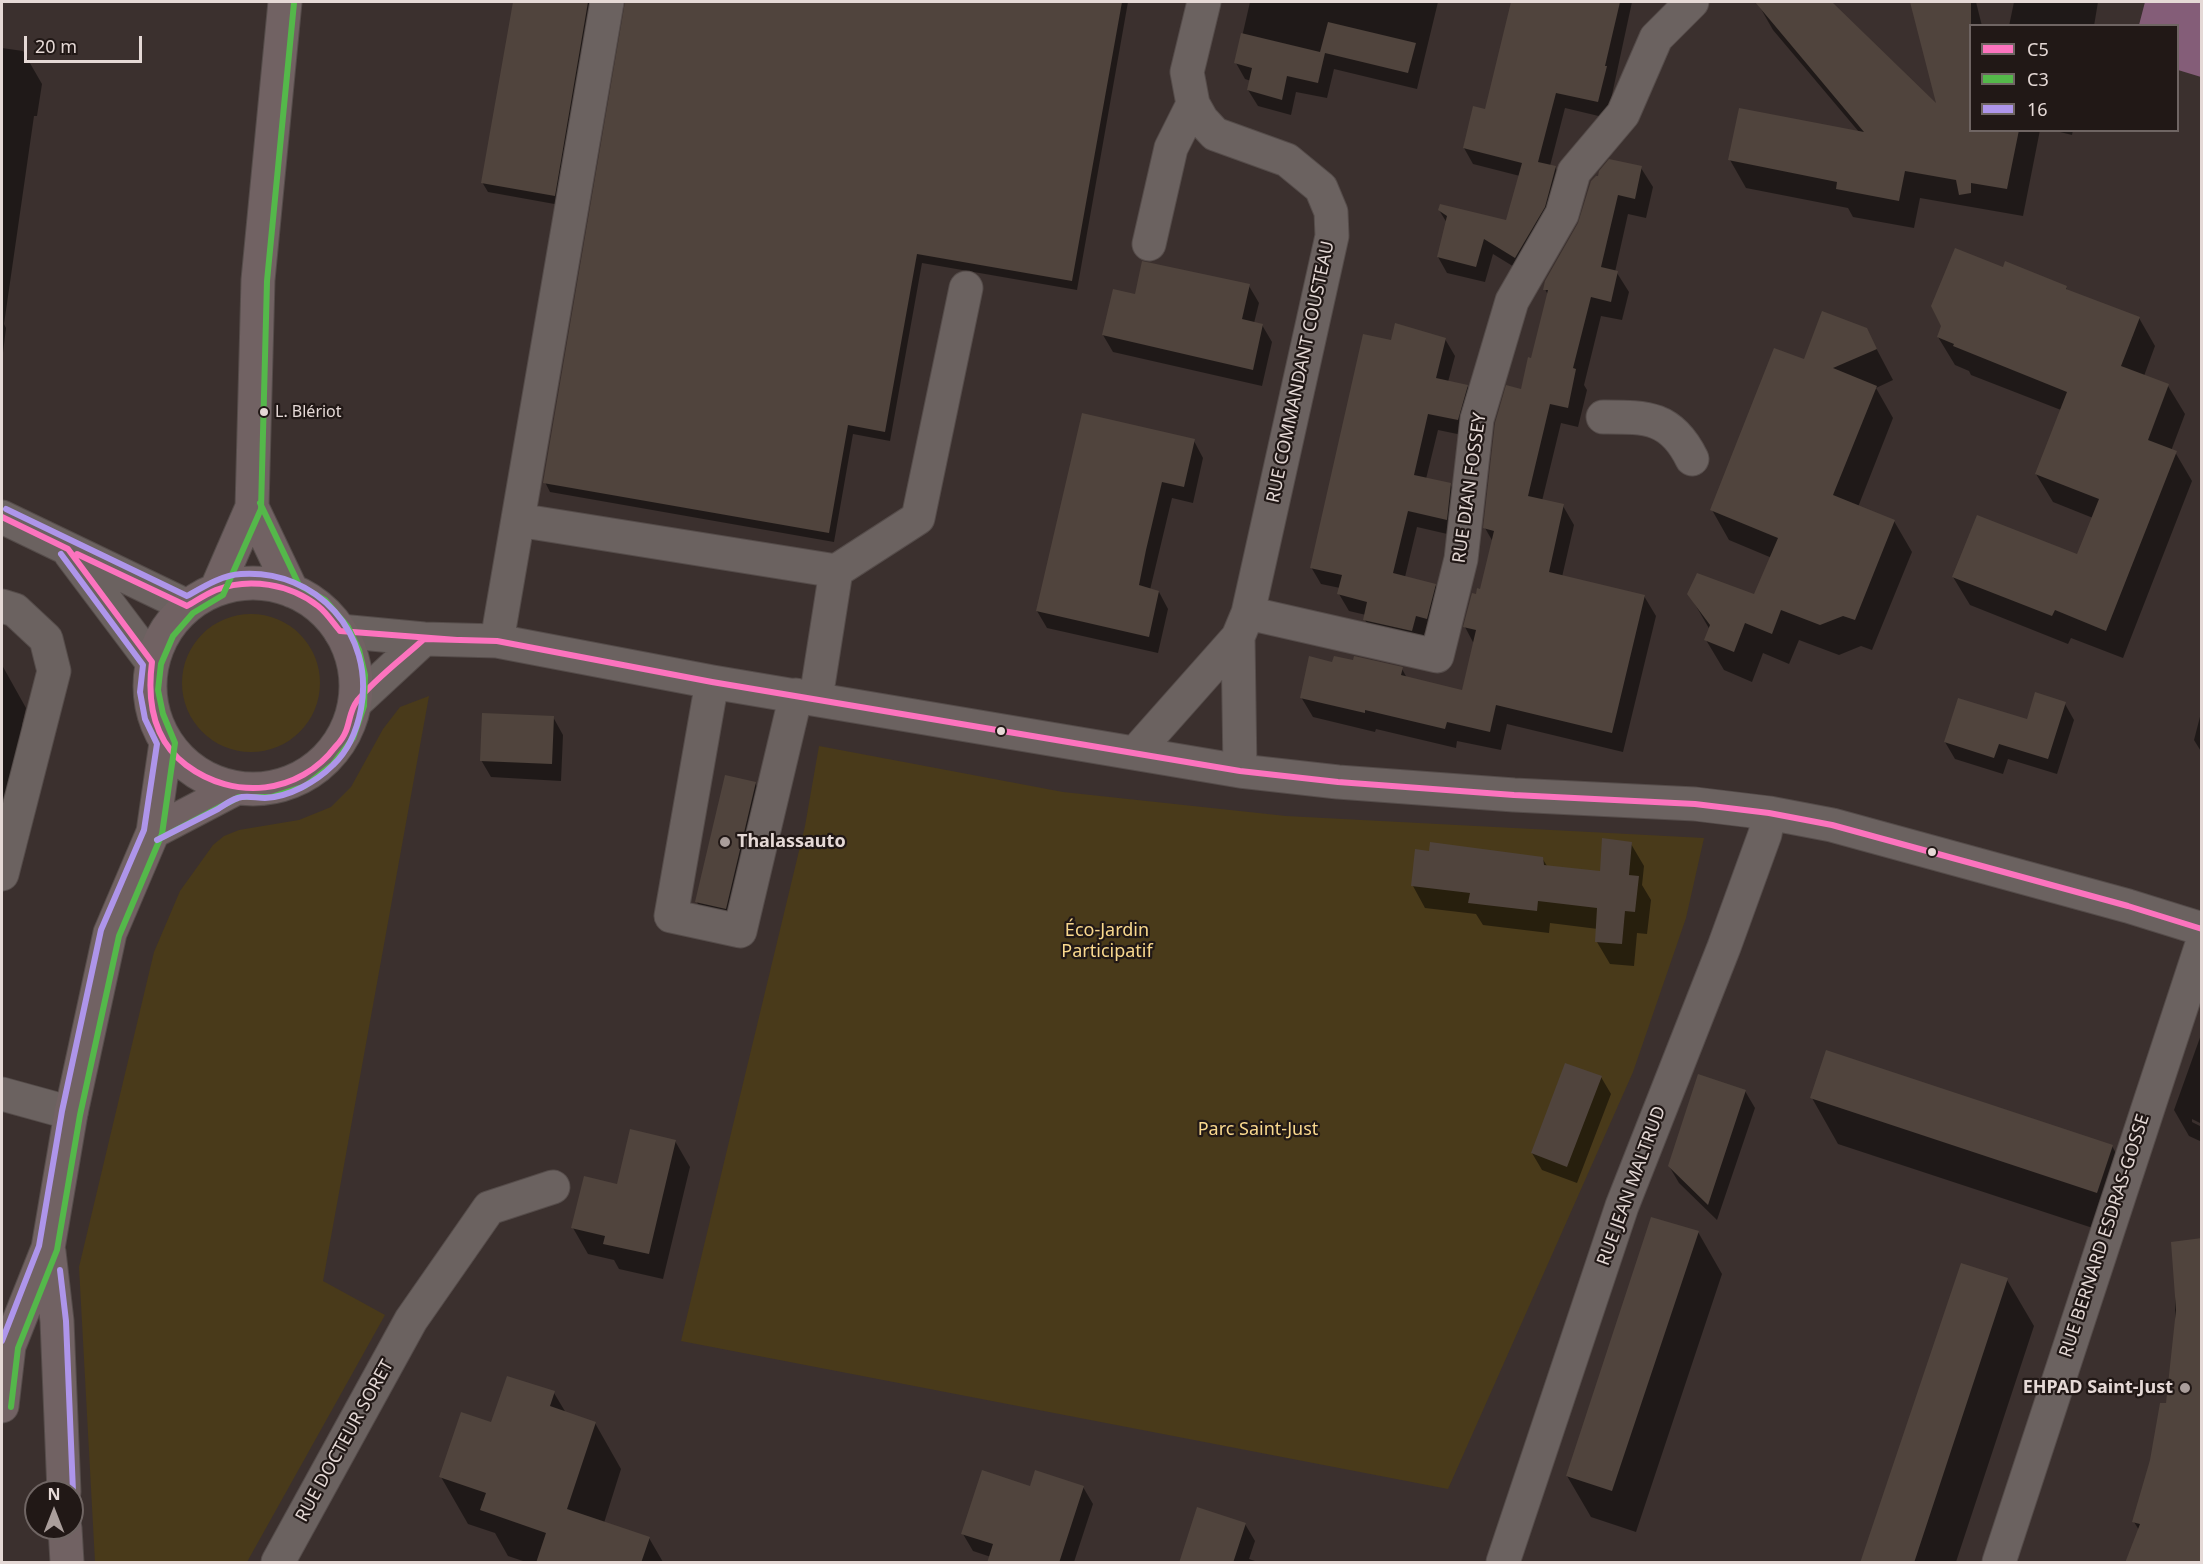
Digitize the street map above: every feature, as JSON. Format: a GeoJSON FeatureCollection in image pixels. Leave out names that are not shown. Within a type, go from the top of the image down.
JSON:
{"type":"FeatureCollection","features":[{"type":"Feature","properties":{"kind":"main road"},"geometry":{"type":"LineString","coordinates":[[216,590],[252,507],[258,280],[285,2]]}},
{"type":"Feature","properties":{"kind":"main road"},"geometry":{"type":"LineString","coordinates":[[252,507],[292,591]]}},
{"type":"Feature","properties":{"kind":"main road"},"geometry":{"type":"LineString","coordinates":[[241,583],[267,584],[292,591],[319,607],[340,631],[351,653],[355,669],[355,703],[345,733],[326,759],[300,778],[290,782],[269,788],[237,788],[210,780],[185,765],[166,743],[154,717],[149,690],[152,662],[165,631],[187,606],[216,590],[241,583]]}},
{"type":"Feature","properties":{"kind":"main road"},"geometry":{"type":"LineString","coordinates":[[2,1406],[9,1346],[48,1248],[71,1113],[110,933],[153,832],[166,743]]}},
{"type":"Feature","properties":{"kind":"main road"},"geometry":{"type":"LineString","coordinates":[[153,832],[237,788]]}},
{"type":"Feature","properties":{"kind":"main road"},"geometry":{"type":"LineString","coordinates":[[48,1248],[57,1321],[64,1480]]}},
{"type":"Feature","properties":{"kind":"main road"},"geometry":{"type":"LineString","coordinates":[[66,1540],[67,1563]]}},
{"type":"Feature","properties":{"kind":"street"},"geometry":{"type":"LineString","coordinates":[[497,641],[607,2]]}},
{"type":"Feature","properties":{"kind":"street","name":"RUE COMMANDANT COUSTEAU"},"geometry":{"type":"LineString","coordinates":[[1204,2],[1187,72],[1193,104],[1202,120],[1215,134],[1287,160],[1321,188],[1331,212],[1330,246],[1243,625],[1240,771]]}},
{"type":"Feature","properties":{"kind":"street","name":"RUE DIAN FOSSEY"},"geometry":{"type":"LineString","coordinates":[[1243,625],[1437,656],[1461,559],[1477,419],[1512,301],[1562,214],[1574,172],[1623,114],[1656,38],[1692,2]]}},
{"type":"Feature","properties":{"kind":"street"},"geometry":{"type":"LineString","coordinates":[[1149,244],[1172,148],[1193,104]]}},
{"type":"Feature","properties":{"kind":"street"},"geometry":{"type":"LineString","coordinates":[[518,520],[836,571],[918,518],[966,288]]}},
{"type":"Feature","properties":{"kind":"street"},"geometry":{"type":"LineString","coordinates":[[1603,417],[1634,416],[1660,422],[1684,443],[1692,459]]}},
{"type":"Feature","properties":{"kind":"street"},"geometry":{"type":"LineString","coordinates":[[2,517],[187,606]]}},
{"type":"Feature","properties":{"kind":"street"},"geometry":{"type":"LineString","coordinates":[[68,549],[152,662]]}},
{"type":"Feature","properties":{"kind":"street"},"geometry":{"type":"LineString","coordinates":[[712,682],[671,916],[740,931],[806,697],[836,571]]}},
{"type":"Feature","properties":{"kind":"street"},"geometry":{"type":"LineString","coordinates":[[2,606],[15,610],[46,639],[54,671],[2,874]]}},
{"type":"Feature","properties":{"kind":"street","name":"RUE COMMANDANT COUSTEAU"},"geometry":{"type":"LineString","coordinates":[[1135,753],[1243,625]]}},
{"type":"Feature","properties":{"kind":"street"},"geometry":{"type":"LineString","coordinates":[[340,631],[424,639],[497,641],[712,682],[1240,771],[1338,782],[1514,795],[1695,804],[1769,813],[1832,825],[2128,906],[2202,929]]}},
{"type":"Feature","properties":{"kind":"street"},"geometry":{"type":"LineString","coordinates":[[355,703],[424,639]]}},
{"type":"Feature","properties":{"kind":"street","name":"RUE JEAN MALTRUD"},"geometry":{"type":"LineString","coordinates":[[1503,1563],[1622,1206],[1724,947],[1765,834],[1769,813]]}},
{"type":"Feature","properties":{"kind":"street","name":"RUE BERNARD ESDRAS-GOSSE"},"geometry":{"type":"LineString","coordinates":[[1999,1563],[2202,945]]}},
{"type":"Feature","properties":{"kind":"street"},"geometry":{"type":"LineString","coordinates":[[2,1094],[71,1113]]}},
{"type":"Feature","properties":{"kind":"street","name":"RUE DOCTEUR SORET"},"geometry":{"type":"LineString","coordinates":[[278,1563],[411,1320],[489,1208],[553,1187]]}},
{"type":"Feature","properties":{"kind":"green space"},"geometry":{"type":"Polygon","coordinates":[[[251,614],[277,619],[300,634],[315,657],[320,683],[315,709],[300,732],[277,747],[251,752],[225,747],[202,732],[187,709],[182,683],[187,657],[202,634],[225,619],[251,614]]]}},
{"type":"Feature","properties":{"kind":"green space"},"geometry":{"type":"Polygon","coordinates":[[[429,696],[323,1281],[385,1315],[247,1562],[95,1562],[79,1267],[154,952],[180,891],[213,845],[224,836],[239,830],[299,820],[331,807],[351,787],[383,729],[400,707],[429,696]]]}},
{"type":"Feature","properties":{"kind":"green space","name":"Parc Saint-Just"},"geometry":{"type":"Polygon","coordinates":[[[819,746],[1063,792],[1286,816],[1704,838],[1686,918],[1633,1072],[1448,1489],[681,1341],[805,826],[819,746]]]}},
{"type":"Feature","properties":{"kind":"shaded area"},"geometry":{"type":"Polygon","coordinates":[[[2145,2],[2201,2],[2201,77],[2179,70],[2179,24],[2139,24],[2145,2]]]}},
{"type":"Feature","properties":{"kind":"building"},"geometry":{"type":"Polygon","coordinates":[[[513,2],[588,2],[555,196],[481,183],[513,2]]]}},
{"type":"Feature","properties":{"kind":"building"},"geometry":{"type":"Polygon","coordinates":[[[625,2],[1122,2],[1072,281],[917,254],[885,432],[848,425],[829,533],[543,483],[625,2]]]}},
{"type":"Feature","properties":{"kind":"building"},"geometry":{"type":"Polygon","coordinates":[[[1511,2],[1620,2],[1598,102],[1556,93],[1538,162],[1556,166],[1545,207],[1515,258],[1484,239],[1476,267],[1437,257],[1447,216],[1438,210],[1440,204],[1506,220],[1522,163],[1463,148],[1473,106],[1485,109],[1511,2]]]}},
{"type":"Feature","properties":{"kind":"building"},"geometry":{"type":"Polygon","coordinates":[[[1755,2],[1832,2],[1936,103],[1910,2],[1971,2],[1969,132],[2019,132],[2007,189],[1971,183],[1971,193],[1959,195],[1956,180],[1905,171],[1899,201],[1836,189],[1837,182],[1728,160],[1739,108],[1864,132],[1755,2]]]}},
{"type":"Feature","properties":{"kind":"building"},"geometry":{"type":"Polygon","coordinates":[[[1328,22],[1416,43],[1408,73],[1325,53],[1318,83],[1287,76],[1282,100],[1247,90],[1252,68],[1234,63],[1241,33],[1320,52],[1328,22]]]}},
{"type":"Feature","properties":{"kind":"building"},"geometry":{"type":"Polygon","coordinates":[[[1609,159],[1642,166],[1635,199],[1618,195],[1601,267],[1618,271],[1611,302],[1591,297],[1573,368],[1576,369],[1568,408],[1550,404],[1528,496],[1564,504],[1549,572],[1645,595],[1612,733],[1496,705],[1490,732],[1447,722],[1445,729],[1365,710],[1365,713],[1300,698],[1309,656],[1332,662],[1334,656],[1353,660],[1354,656],[1403,667],[1401,675],[1462,690],[1476,630],[1463,627],[1472,593],[1476,594],[1477,588],[1480,589],[1494,531],[1483,528],[1495,423],[1506,385],[1521,389],[1548,290],[1543,290],[1545,281],[1578,223],[1591,181],[1598,176],[1599,171],[1609,159]]]}},
{"type":"Feature","properties":{"kind":"building"},"geometry":{"type":"Polygon","coordinates":[[[1955,248],[2003,267],[2005,261],[2067,286],[2066,289],[2140,317],[2121,366],[2169,384],[2148,440],[2177,451],[2106,631],[2055,610],[2052,616],[1952,577],[1977,515],[2077,554],[2099,499],[2035,474],[2067,392],[1953,346],[1954,344],[1937,337],[1941,326],[1931,306],[1955,248]]]}},
{"type":"Feature","properties":{"kind":"building"},"geometry":{"type":"Polygon","coordinates":[[[1142,261],[1250,284],[1242,319],[1263,324],[1253,370],[1102,335],[1113,289],[1135,294],[1142,261]]]}},
{"type":"Feature","properties":{"kind":"building"},"geometry":{"type":"Polygon","coordinates":[[[1822,311],[1867,328],[1877,349],[1833,368],[1877,386],[1833,495],[1895,520],[1855,620],[1843,616],[1820,625],[1781,610],[1772,634],[1745,623],[1734,652],[1704,640],[1710,625],[1687,594],[1697,573],[1754,594],[1778,538],[1710,510],[1774,348],[1804,359],[1822,311]]]}},
{"type":"Feature","properties":{"kind":"building"},"geometry":{"type":"Polygon","coordinates":[[[1395,323],[1446,338],[1436,378],[1468,385],[1458,420],[1428,414],[1414,475],[1451,483],[1447,520],[1408,511],[1393,573],[1436,584],[1427,619],[1416,616],[1412,631],[1363,620],[1367,602],[1337,594],[1342,575],[1310,568],[1363,334],[1391,340],[1395,323]]]}},
{"type":"Feature","properties":{"kind":"building"},"geometry":{"type":"Polygon","coordinates":[[[1082,413],[1195,439],[1184,487],[1162,482],[1146,550],[1139,585],[1159,591],[1149,637],[1036,611],[1082,413]]]}},
{"type":"Feature","properties":{"kind":"building"},"geometry":{"type":"Polygon","coordinates":[[[2035,692],[2066,702],[2048,759],[1999,744],[1994,758],[1944,742],[1958,698],[2027,719],[2035,692]]]}},
{"type":"Feature","properties":{"kind":"building"},"geometry":{"type":"Polygon","coordinates":[[[482,713],[554,716],[552,764],[480,761],[482,713]]]}},
{"type":"Feature","properties":{"kind":"building","name":"Thalassauto"},"geometry":{"type":"Polygon","coordinates":[[[725,775],[756,782],[726,909],[695,902],[725,775]]]}},
{"type":"Feature","properties":{"kind":"building"},"geometry":{"type":"Polygon","coordinates":[[[1602,838],[1632,842],[1629,875],[1639,876],[1635,912],[1625,911],[1622,944],[1595,942],[1597,908],[1538,901],[1537,911],[1468,903],[1470,893],[1411,886],[1415,849],[1429,851],[1430,842],[1543,857],[1544,865],[1600,871],[1602,838]]]}},
{"type":"Feature","properties":{"kind":"building"},"geometry":{"type":"Polygon","coordinates":[[[1826,1050],[2113,1145],[2097,1193],[1810,1098],[1826,1050]]]}},
{"type":"Feature","properties":{"kind":"building"},"geometry":{"type":"Polygon","coordinates":[[[1565,1063],[1602,1076],[1567,1167],[1531,1153],[1565,1063]]]}},
{"type":"Feature","properties":{"kind":"building"},"geometry":{"type":"Polygon","coordinates":[[[1698,1074],[1746,1090],[1708,1205],[1668,1166],[1698,1074]]]}},
{"type":"Feature","properties":{"kind":"building"},"geometry":{"type":"Polygon","coordinates":[[[630,1129],[676,1140],[649,1254],[603,1244],[605,1236],[571,1228],[584,1176],[617,1184],[630,1129]]]}},
{"type":"Feature","properties":{"kind":"building"},"geometry":{"type":"Polygon","coordinates":[[[1651,1217],[1699,1231],[1612,1491],[1566,1476],[1651,1217]]]}},
{"type":"Feature","properties":{"kind":"building","name":"EHPAD Saint-Just"},"geometry":{"type":"Polygon","coordinates":[[[2202,1238],[2202,1563],[2125,1563],[2140,1524],[2132,1522],[2150,1460],[2160,1403],[2166,1403],[2176,1310],[2171,1242],[2202,1238]]]}},
{"type":"Feature","properties":{"kind":"building"},"geometry":{"type":"Polygon","coordinates":[[[1961,1263],[2008,1278],[1914,1563],[1860,1563],[1961,1263]]]}},
{"type":"Feature","properties":{"kind":"building"},"geometry":{"type":"Polygon","coordinates":[[[507,1376],[555,1391],[550,1406],[596,1422],[567,1509],[650,1537],[641,1563],[536,1563],[546,1533],[480,1510],[486,1493],[439,1477],[461,1412],[491,1422],[507,1376]]]}},
{"type":"Feature","properties":{"kind":"building"},"geometry":{"type":"Polygon","coordinates":[[[982,1470],[1030,1486],[1035,1470],[1084,1486],[1059,1563],[987,1563],[993,1544],[961,1534],[982,1470]]]}},
{"type":"Feature","properties":{"kind":"building"},"geometry":{"type":"Polygon","coordinates":[[[1197,1507],[1246,1523],[1233,1563],[1179,1563],[1197,1507]]]}},
{"type":"Feature","properties":{"kind":"transit line","name":"C3"},"geometry":{"type":"LineString","coordinates":[[11,1407],[18,1348],[57,1250],[80,1115],[119,936],[162,834],[175,743],[163,714],[158,690],[161,664],[173,636],[193,613],[223,595],[261,509],[267,281],[294,3]]}},
{"type":"Feature","properties":{"kind":"transit line","name":"C3"},"geometry":{"type":"LineString","coordinates":[[157,840],[239,797],[271,797],[305,786],[333,764],[353,738],[364,706],[365,675],[359,650],[348,627],[325,600],[299,585],[260,503]]}},
{"type":"Feature","properties":{"kind":"transit line","name":"16"},"geometry":{"type":"LineString","coordinates":[[6,509],[187,596],[213,582],[241,574],[269,575],[294,582],[316,595],[335,612],[349,632],[359,656],[363,681],[361,709],[352,739],[339,759],[319,777],[302,788],[274,797],[235,799],[157,840]]}},
{"type":"Feature","properties":{"kind":"transit line","name":"C5"},"geometry":{"type":"LineString","coordinates":[[2,517],[68,549],[152,662],[151,691],[155,719],[159,732],[175,755],[205,777],[245,788],[285,783],[304,775],[321,762],[343,737],[357,701],[424,639],[497,641],[712,682],[1240,771],[1338,782],[1514,795],[1695,804],[1769,813],[1832,825],[2128,906],[2202,929]]}},
{"type":"Feature","properties":{"kind":"transit line","name":"16"},"geometry":{"type":"LineString","coordinates":[[2,1341],[39,1246],[62,1111],[101,930],[144,830],[157,744],[145,719],[140,692],[143,665],[61,554]]}},
{"type":"Feature","properties":{"kind":"transit line","name":"C5"},"geometry":{"type":"LineString","coordinates":[[77,554],[187,606],[212,592],[229,586],[269,585],[307,598],[321,609],[340,631],[457,640]]}},
{"type":"Feature","properties":{"kind":"transit line","name":"16"},"geometry":{"type":"LineString","coordinates":[[60,1270],[66,1321],[73,1480]]}},
{"type":"Feature","properties":{"kind":"place","name":"L. Blériot"},"geometry":{"type":"Point","coordinates":[264,412]}},
{"type":"Feature","properties":{"kind":"place","name":"Thalassauto"},"geometry":{"type":"Point","coordinates":[725,842]}},
{"type":"Feature","properties":{"kind":"place","name":"EHPAD Saint-Just"},"geometry":{"type":"Point","coordinates":[2185,1388]}},
{"type":"Feature","properties":{"kind":"park label","name":"Éco-Jardin Participatif"},"geometry":{"type":"Point","coordinates":[1107,941]}}]}
